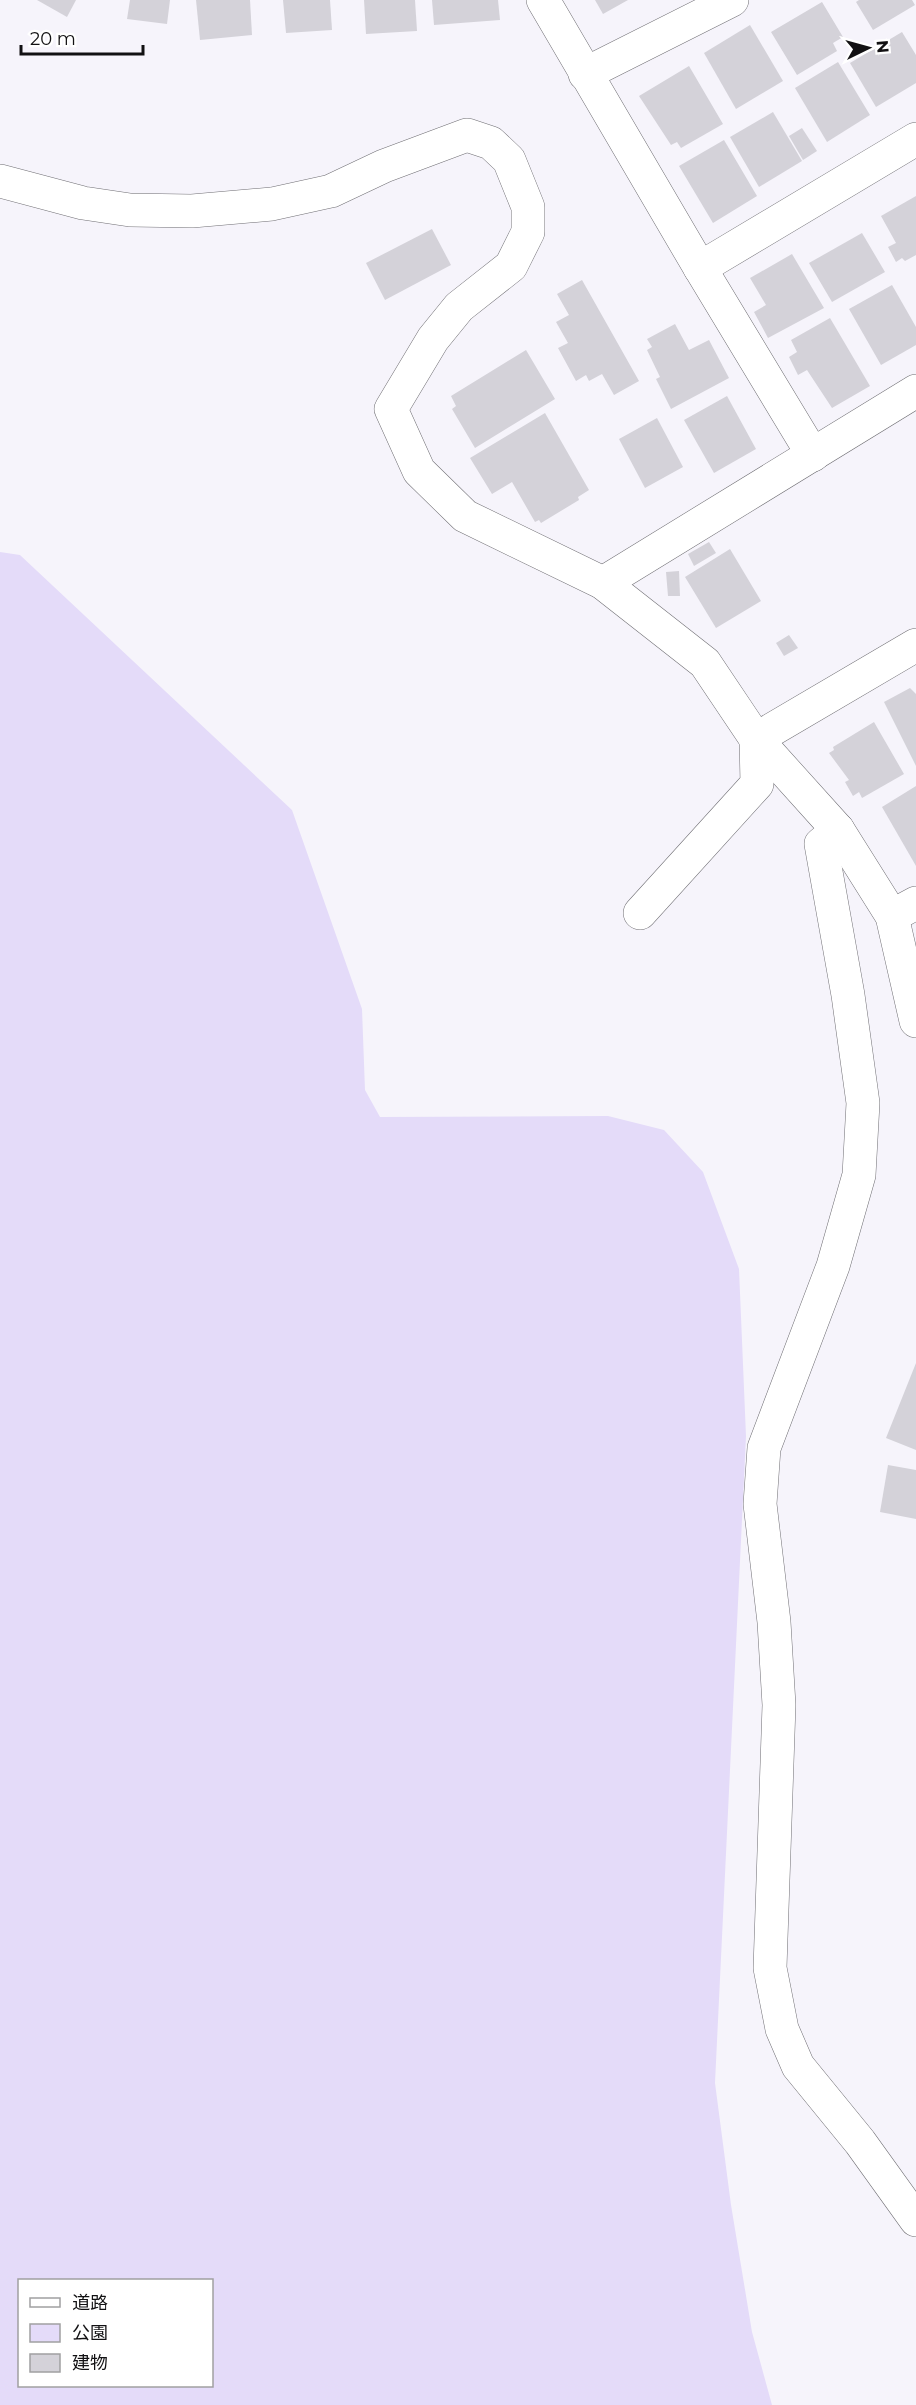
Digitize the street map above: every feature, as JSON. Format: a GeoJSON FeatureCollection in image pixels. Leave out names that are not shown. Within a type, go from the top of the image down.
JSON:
{"type":"FeatureCollection","features":[{"type":"Feature","properties":{"kind":"street"},"geometry":{"type":"LineString","coordinates":[[543,0],[813,456]]}},
{"type":"Feature","properties":{"kind":"street"},"geometry":{"type":"LineString","coordinates":[[585,74],[732,0]]}},
{"type":"Feature","properties":{"kind":"street"},"geometry":{"type":"LineString","coordinates":[[0,181],[83,203],[130,210],[192,211],[272,204],[331,191],[384,166],[467,135],[491,143],[509,160],[528,207],[528,231],[511,266],[459,307],[433,339],[391,409],[419,471],[465,516],[603,583],[705,663],[756,738],[838,830],[904,910],[916,1021]]}},
{"type":"Feature","properties":{"kind":"street"},"geometry":{"type":"LineString","coordinates":[[700,268],[916,139]]}},
{"type":"Feature","properties":{"kind":"street"},"geometry":{"type":"LineString","coordinates":[[603,583],[916,391]]}},
{"type":"Feature","properties":{"kind":"street"},"geometry":{"type":"LineString","coordinates":[[756,738],[916,645]]}},
{"type":"Feature","properties":{"kind":"street"},"geometry":{"type":"LineString","coordinates":[[640,913],[757,784],[756,738]]}},
{"type":"Feature","properties":{"kind":"street"},"geometry":{"type":"LineString","coordinates":[[838,830],[821,844],[848,995],[863,1103],[859,1175],[833,1266],[764,1448],[760,1504],[774,1622],[779,1705],[770,1968],[782,2029],[798,2066],[860,2142],[916,2220]]}},
{"type":"Feature","properties":{"kind":"green space"},"geometry":{"type":"Polygon","coordinates":[[[0,552],[20,555],[292,810],[362,1009],[365,1090],[380,1117],[608,1116],[664,1130],[703,1172],[739,1269],[746,1436],[715,2083],[731,2205],[752,2332],[772,2405],[0,2405],[0,552]]]}},
{"type":"Feature","properties":{"kind":"building"},"geometry":{"type":"Polygon","coordinates":[[[37,0],[76,0],[67,17],[37,0]]]}},
{"type":"Feature","properties":{"kind":"building"},"geometry":{"type":"Polygon","coordinates":[[[130,0],[170,0],[167,24],[127,19],[130,0]]]}},
{"type":"Feature","properties":{"kind":"building"},"geometry":{"type":"Polygon","coordinates":[[[196,0],[250,0],[252,35],[200,40],[196,0]]]}},
{"type":"Feature","properties":{"kind":"building"},"geometry":{"type":"Polygon","coordinates":[[[283,0],[330,0],[332,30],[286,33],[283,0]]]}},
{"type":"Feature","properties":{"kind":"building"},"geometry":{"type":"Polygon","coordinates":[[[364,0],[415,0],[417,31],[366,34],[364,0]]]}},
{"type":"Feature","properties":{"kind":"building"},"geometry":{"type":"Polygon","coordinates":[[[432,0],[498,0],[500,20],[434,25],[432,0]]]}},
{"type":"Feature","properties":{"kind":"building"},"geometry":{"type":"Polygon","coordinates":[[[595,0],[628,0],[603,14],[595,0]]]}},
{"type":"Feature","properties":{"kind":"building"},"geometry":{"type":"Polygon","coordinates":[[[859,0],[912,0],[915,5],[873,30],[856,2],[859,0]]]}},
{"type":"Feature","properties":{"kind":"building"},"geometry":{"type":"Polygon","coordinates":[[[822,2],[843,37],[833,43],[837,51],[797,75],[771,32],[822,2]]]}},
{"type":"Feature","properties":{"kind":"building"},"geometry":{"type":"Polygon","coordinates":[[[750,25],[783,81],[736,109],[704,53],[750,25]]]}},
{"type":"Feature","properties":{"kind":"building"},"geometry":{"type":"Polygon","coordinates":[[[902,32],[916,55],[916,83],[876,107],[850,63],[902,32]]]}},
{"type":"Feature","properties":{"kind":"building"},"geometry":{"type":"Polygon","coordinates":[[[838,62],[870,115],[827,142],[795,88],[838,62]]]}},
{"type":"Feature","properties":{"kind":"building"},"geometry":{"type":"Polygon","coordinates":[[[689,66],[723,124],[681,148],[677,142],[671,145],[639,96],[689,66]]]}},
{"type":"Feature","properties":{"kind":"building"},"geometry":{"type":"Polygon","coordinates":[[[773,112],[802,161],[759,187],[730,137],[773,112]]]}},
{"type":"Feature","properties":{"kind":"building"},"geometry":{"type":"Polygon","coordinates":[[[802,128],[817,151],[803,160],[789,136],[802,128]]]}},
{"type":"Feature","properties":{"kind":"building"},"geometry":{"type":"Polygon","coordinates":[[[724,140],[757,196],[713,223],[679,166],[724,140]]]}},
{"type":"Feature","properties":{"kind":"building"},"geometry":{"type":"Polygon","coordinates":[[[916,196],[916,255],[905,261],[902,258],[896,262],[888,247],[896,243],[881,216],[916,196]]]}},
{"type":"Feature","properties":{"kind":"building"},"geometry":{"type":"Polygon","coordinates":[[[432,229],[451,265],[385,300],[366,263],[432,229]]]}},
{"type":"Feature","properties":{"kind":"building"},"geometry":{"type":"Polygon","coordinates":[[[862,233],[885,272],[832,302],[809,263],[862,233]]]}},
{"type":"Feature","properties":{"kind":"building"},"geometry":{"type":"Polygon","coordinates":[[[792,254],[824,308],[768,338],[754,312],[766,305],[750,278],[792,254]]]}},
{"type":"Feature","properties":{"kind":"building"},"geometry":{"type":"Polygon","coordinates":[[[582,280],[639,381],[614,395],[602,374],[589,381],[586,375],[576,381],[558,348],[568,343],[556,322],[569,315],[557,294],[582,280]]]}},
{"type":"Feature","properties":{"kind":"building"},"geometry":{"type":"Polygon","coordinates":[[[892,285],[916,327],[916,345],[881,365],[849,309],[892,285]]]}},
{"type":"Feature","properties":{"kind":"building"},"geometry":{"type":"Polygon","coordinates":[[[830,318],[870,386],[832,408],[807,370],[798,375],[789,357],[797,352],[791,340],[830,318]]]}},
{"type":"Feature","properties":{"kind":"building"},"geometry":{"type":"Polygon","coordinates":[[[675,324],[689,350],[709,340],[729,378],[671,409],[656,379],[660,377],[647,350],[652,347],[647,339],[675,324]]]}},
{"type":"Feature","properties":{"kind":"building"},"geometry":{"type":"Polygon","coordinates":[[[526,350],[555,399],[475,448],[452,409],[456,406],[451,396],[526,350]]]}},
{"type":"Feature","properties":{"kind":"building"},"geometry":{"type":"Polygon","coordinates":[[[727,396],[756,449],[714,473],[684,420],[727,396]]]}},
{"type":"Feature","properties":{"kind":"building"},"geometry":{"type":"Polygon","coordinates":[[[545,413],[589,490],[578,497],[579,500],[541,523],[539,520],[535,522],[512,482],[492,494],[470,458],[545,413]]]}},
{"type":"Feature","properties":{"kind":"building"},"geometry":{"type":"Polygon","coordinates":[[[657,418],[683,467],[645,488],[619,439],[657,418]]]}},
{"type":"Feature","properties":{"kind":"building"},"geometry":{"type":"Polygon","coordinates":[[[709,542],[716,553],[694,566],[688,554],[709,542]]]}},
{"type":"Feature","properties":{"kind":"building"},"geometry":{"type":"Polygon","coordinates":[[[730,549],[761,601],[716,628],[685,577],[730,549]]]}},
{"type":"Feature","properties":{"kind":"building"},"geometry":{"type":"Polygon","coordinates":[[[679,571],[680,596],[668,596],[666,572],[679,571]]]}},
{"type":"Feature","properties":{"kind":"building"},"geometry":{"type":"Polygon","coordinates":[[[789,635],[798,648],[784,656],[776,643],[789,635]]]}},
{"type":"Feature","properties":{"kind":"building"},"geometry":{"type":"Polygon","coordinates":[[[910,688],[916,694],[916,766],[884,702],[910,688]]]}},
{"type":"Feature","properties":{"kind":"building"},"geometry":{"type":"Polygon","coordinates":[[[874,722],[904,774],[862,798],[859,792],[853,796],[845,782],[849,780],[829,753],[834,750],[833,747],[874,722]]]}},
{"type":"Feature","properties":{"kind":"building"},"geometry":{"type":"Polygon","coordinates":[[[916,786],[916,866],[882,807],[916,786]]]}},
{"type":"Feature","properties":{"kind":"building"},"geometry":{"type":"Polygon","coordinates":[[[916,1363],[916,1450],[886,1438],[916,1363]]]}},
{"type":"Feature","properties":{"kind":"building"},"geometry":{"type":"Polygon","coordinates":[[[888,1465],[916,1470],[916,1519],[880,1512],[888,1465]]]}}]}
